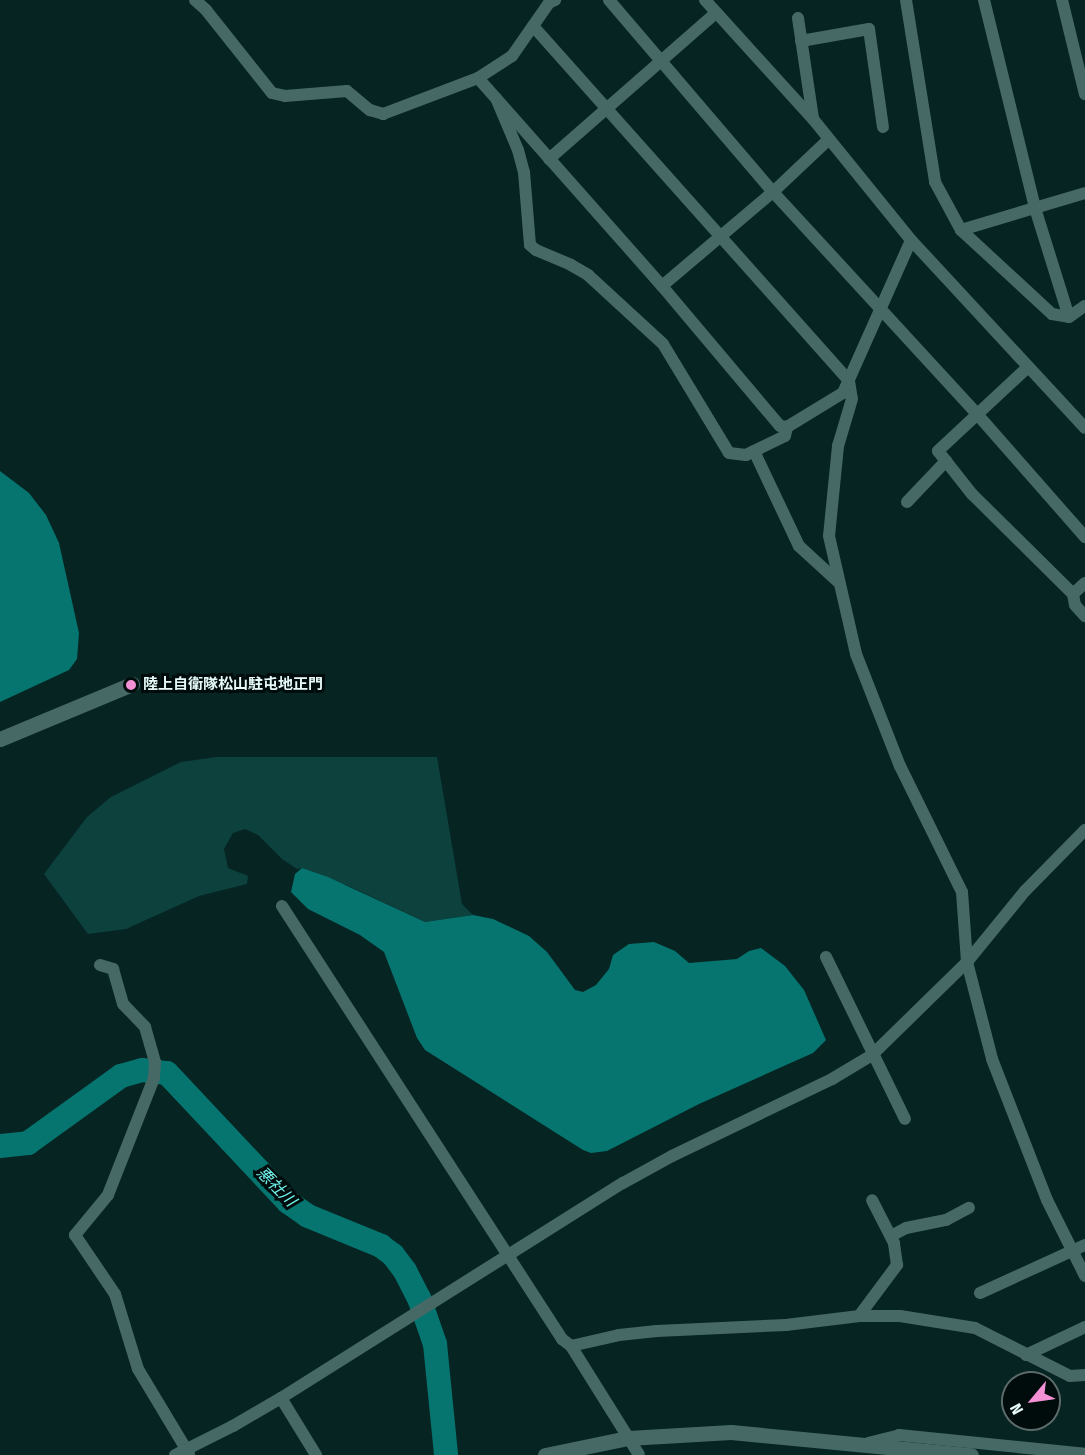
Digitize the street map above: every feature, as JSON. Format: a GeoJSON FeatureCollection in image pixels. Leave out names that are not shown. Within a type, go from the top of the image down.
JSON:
{"type":"FeatureCollection","features":[{"type":"Feature","properties":{"kind":"street"},"geometry":{"type":"LineString","coordinates":[[195,0],[272,93],[285,96],[347,91],[370,110],[383,114],[478,78],[512,56],[549,1]]}},
{"type":"Feature","properties":{"kind":"street"},"geometry":{"type":"LineString","coordinates":[[609,0],[773,192],[881,313],[977,414],[1085,537]]}},
{"type":"Feature","properties":{"kind":"street"},"geometry":{"type":"LineString","coordinates":[[705,0],[813,119],[911,240],[1085,428]]}},
{"type":"Feature","properties":{"kind":"street"},"geometry":{"type":"LineString","coordinates":[[906,0],[934,182],[961,230],[1052,314],[1068,317],[1085,306]]}},
{"type":"Feature","properties":{"kind":"street"},"geometry":{"type":"LineString","coordinates":[[984,0],[1035,208],[1068,317]]}},
{"type":"Feature","properties":{"kind":"street"},"geometry":{"type":"LineString","coordinates":[[1062,0],[1085,94]]}},
{"type":"Feature","properties":{"kind":"street"},"geometry":{"type":"LineString","coordinates":[[549,159],[716,13]]}},
{"type":"Feature","properties":{"kind":"street"},"geometry":{"type":"LineString","coordinates":[[798,18],[813,119]]}},
{"type":"Feature","properties":{"kind":"street"},"geometry":{"type":"LineString","coordinates":[[533,26],[719,238],[849,381],[852,399],[838,446],[829,536],[837,582],[856,654],[900,765],[962,892],[967,962],[992,1059],[1047,1200],[1079,1247],[1085,1276]]}},
{"type":"Feature","properties":{"kind":"street"},"geometry":{"type":"LineString","coordinates":[[801,41],[868,29],[883,127]]}},
{"type":"Feature","properties":{"kind":"street"},"geometry":{"type":"LineString","coordinates":[[478,78],[662,286],[780,426],[787,427],[843,393],[881,313],[911,240]]}},
{"type":"Feature","properties":{"kind":"street"},"geometry":{"type":"LineString","coordinates":[[496,98],[518,150],[524,172],[530,244],[536,250],[588,275],[663,344],[729,453],[746,455],[785,436],[787,427]]}},
{"type":"Feature","properties":{"kind":"street"},"geometry":{"type":"LineString","coordinates":[[662,286],[773,192],[829,139]]}},
{"type":"Feature","properties":{"kind":"street"},"geometry":{"type":"LineString","coordinates":[[961,230],[1085,193]]}},
{"type":"Feature","properties":{"kind":"street"},"geometry":{"type":"LineString","coordinates":[[1028,367],[938,451],[972,494],[1073,594],[1075,605],[1085,616]]}},
{"type":"Feature","properties":{"kind":"street"},"geometry":{"type":"LineString","coordinates":[[754,451],[799,546],[837,582]]}},
{"type":"Feature","properties":{"kind":"street"},"geometry":{"type":"LineString","coordinates":[[907,502],[946,461]]}},
{"type":"Feature","properties":{"kind":"street"},"geometry":{"type":"LineString","coordinates":[[1073,594],[1085,583]]}},
{"type":"Feature","properties":{"kind":"street"},"geometry":{"type":"LineString","coordinates":[[0,739],[132,684]]}},
{"type":"Feature","properties":{"kind":"street"},"geometry":{"type":"LineString","coordinates":[[100,965],[112,969],[123,1004],[145,1028],[155,1062],[153,1078],[108,1195],[75,1235],[116,1294],[138,1369],[183,1453],[280,1398],[508,1255],[672,1156],[832,1079],[872,1055],[967,962],[1025,891],[1085,830]]}},
{"type":"Feature","properties":{"kind":"street"},"geometry":{"type":"LineString","coordinates":[[282,906],[562,1339],[571,1346],[639,1455]]}},
{"type":"Feature","properties":{"kind":"street"},"geometry":{"type":"LineString","coordinates":[[825,957],[905,1119]]}},
{"type":"Feature","properties":{"kind":"street"},"geometry":{"type":"LineString","coordinates":[[859,1316],[897,1265],[891,1236],[872,1200]]}},
{"type":"Feature","properties":{"kind":"street"},"geometry":{"type":"LineString","coordinates":[[891,1236],[906,1228],[946,1221],[969,1208]]}},
{"type":"Feature","properties":{"kind":"street"},"geometry":{"type":"LineString","coordinates":[[980,1293],[1079,1247]]}},
{"type":"Feature","properties":{"kind":"street"},"geometry":{"type":"LineString","coordinates":[[571,1346],[619,1335],[647,1332],[786,1325],[859,1316],[900,1316],[975,1328],[1070,1376],[1085,1375]]}},
{"type":"Feature","properties":{"kind":"street"},"geometry":{"type":"LineString","coordinates":[[1026,1354],[1085,1327]]}},
{"type":"Feature","properties":{"kind":"street"},"geometry":{"type":"LineString","coordinates":[[280,1398],[316,1455]]}},
{"type":"Feature","properties":{"kind":"street"},"geometry":{"type":"LineString","coordinates":[[545,1455],[628,1438],[731,1432],[971,1455]]}},
{"type":"Feature","properties":{"kind":"street"},"geometry":{"type":"LineString","coordinates":[[861,1444],[899,1435],[1085,1454]]}},
{"type":"Feature","properties":{"kind":"street"},"geometry":{"type":"LineString","coordinates":[[861,1444],[884,1455]]}},
{"type":"Feature","properties":{"kind":"shaded area"},"geometry":{"type":"Polygon","coordinates":[[[0,471],[29,493],[46,515],[59,543],[79,633],[77,659],[69,670],[0,702],[0,471]]]}},
{"type":"Feature","properties":{"kind":"shaded area"},"geometry":{"type":"Polygon","coordinates":[[[216,757],[437,757],[462,904],[473,915],[425,922],[351,887],[302,868],[297,869],[282,859],[258,835],[245,829],[233,833],[224,849],[228,868],[248,876],[247,884],[199,896],[126,929],[88,934],[44,874],[87,817],[111,797],[181,762],[216,757]]]}},
{"type":"Feature","properties":{"kind":"shaded area"},"geometry":{"type":"Polygon","coordinates":[[[302,868],[328,877],[425,922],[473,915],[493,919],[529,936],[547,952],[575,990],[583,992],[596,985],[609,969],[613,955],[629,944],[654,942],[675,951],[689,963],[737,959],[749,951],[761,948],[785,966],[804,990],[826,1040],[813,1053],[699,1104],[607,1151],[591,1153],[425,1050],[417,1038],[384,952],[360,935],[308,909],[291,892],[295,874],[302,868]]]}},
{"type":"Feature","properties":{"kind":"waterway","name":"悪社川"},"geometry":{"type":"LineString","coordinates":[[0,1146],[28,1143],[121,1076],[142,1070],[167,1073],[288,1202],[308,1216],[381,1246],[393,1255],[405,1271],[419,1298],[435,1344],[446,1455]]}},
{"type":"Feature","properties":{"kind":"place","name":"陸上自衛隊松山駐屯地正門"},"geometry":{"type":"Point","coordinates":[131,685]}}]}
